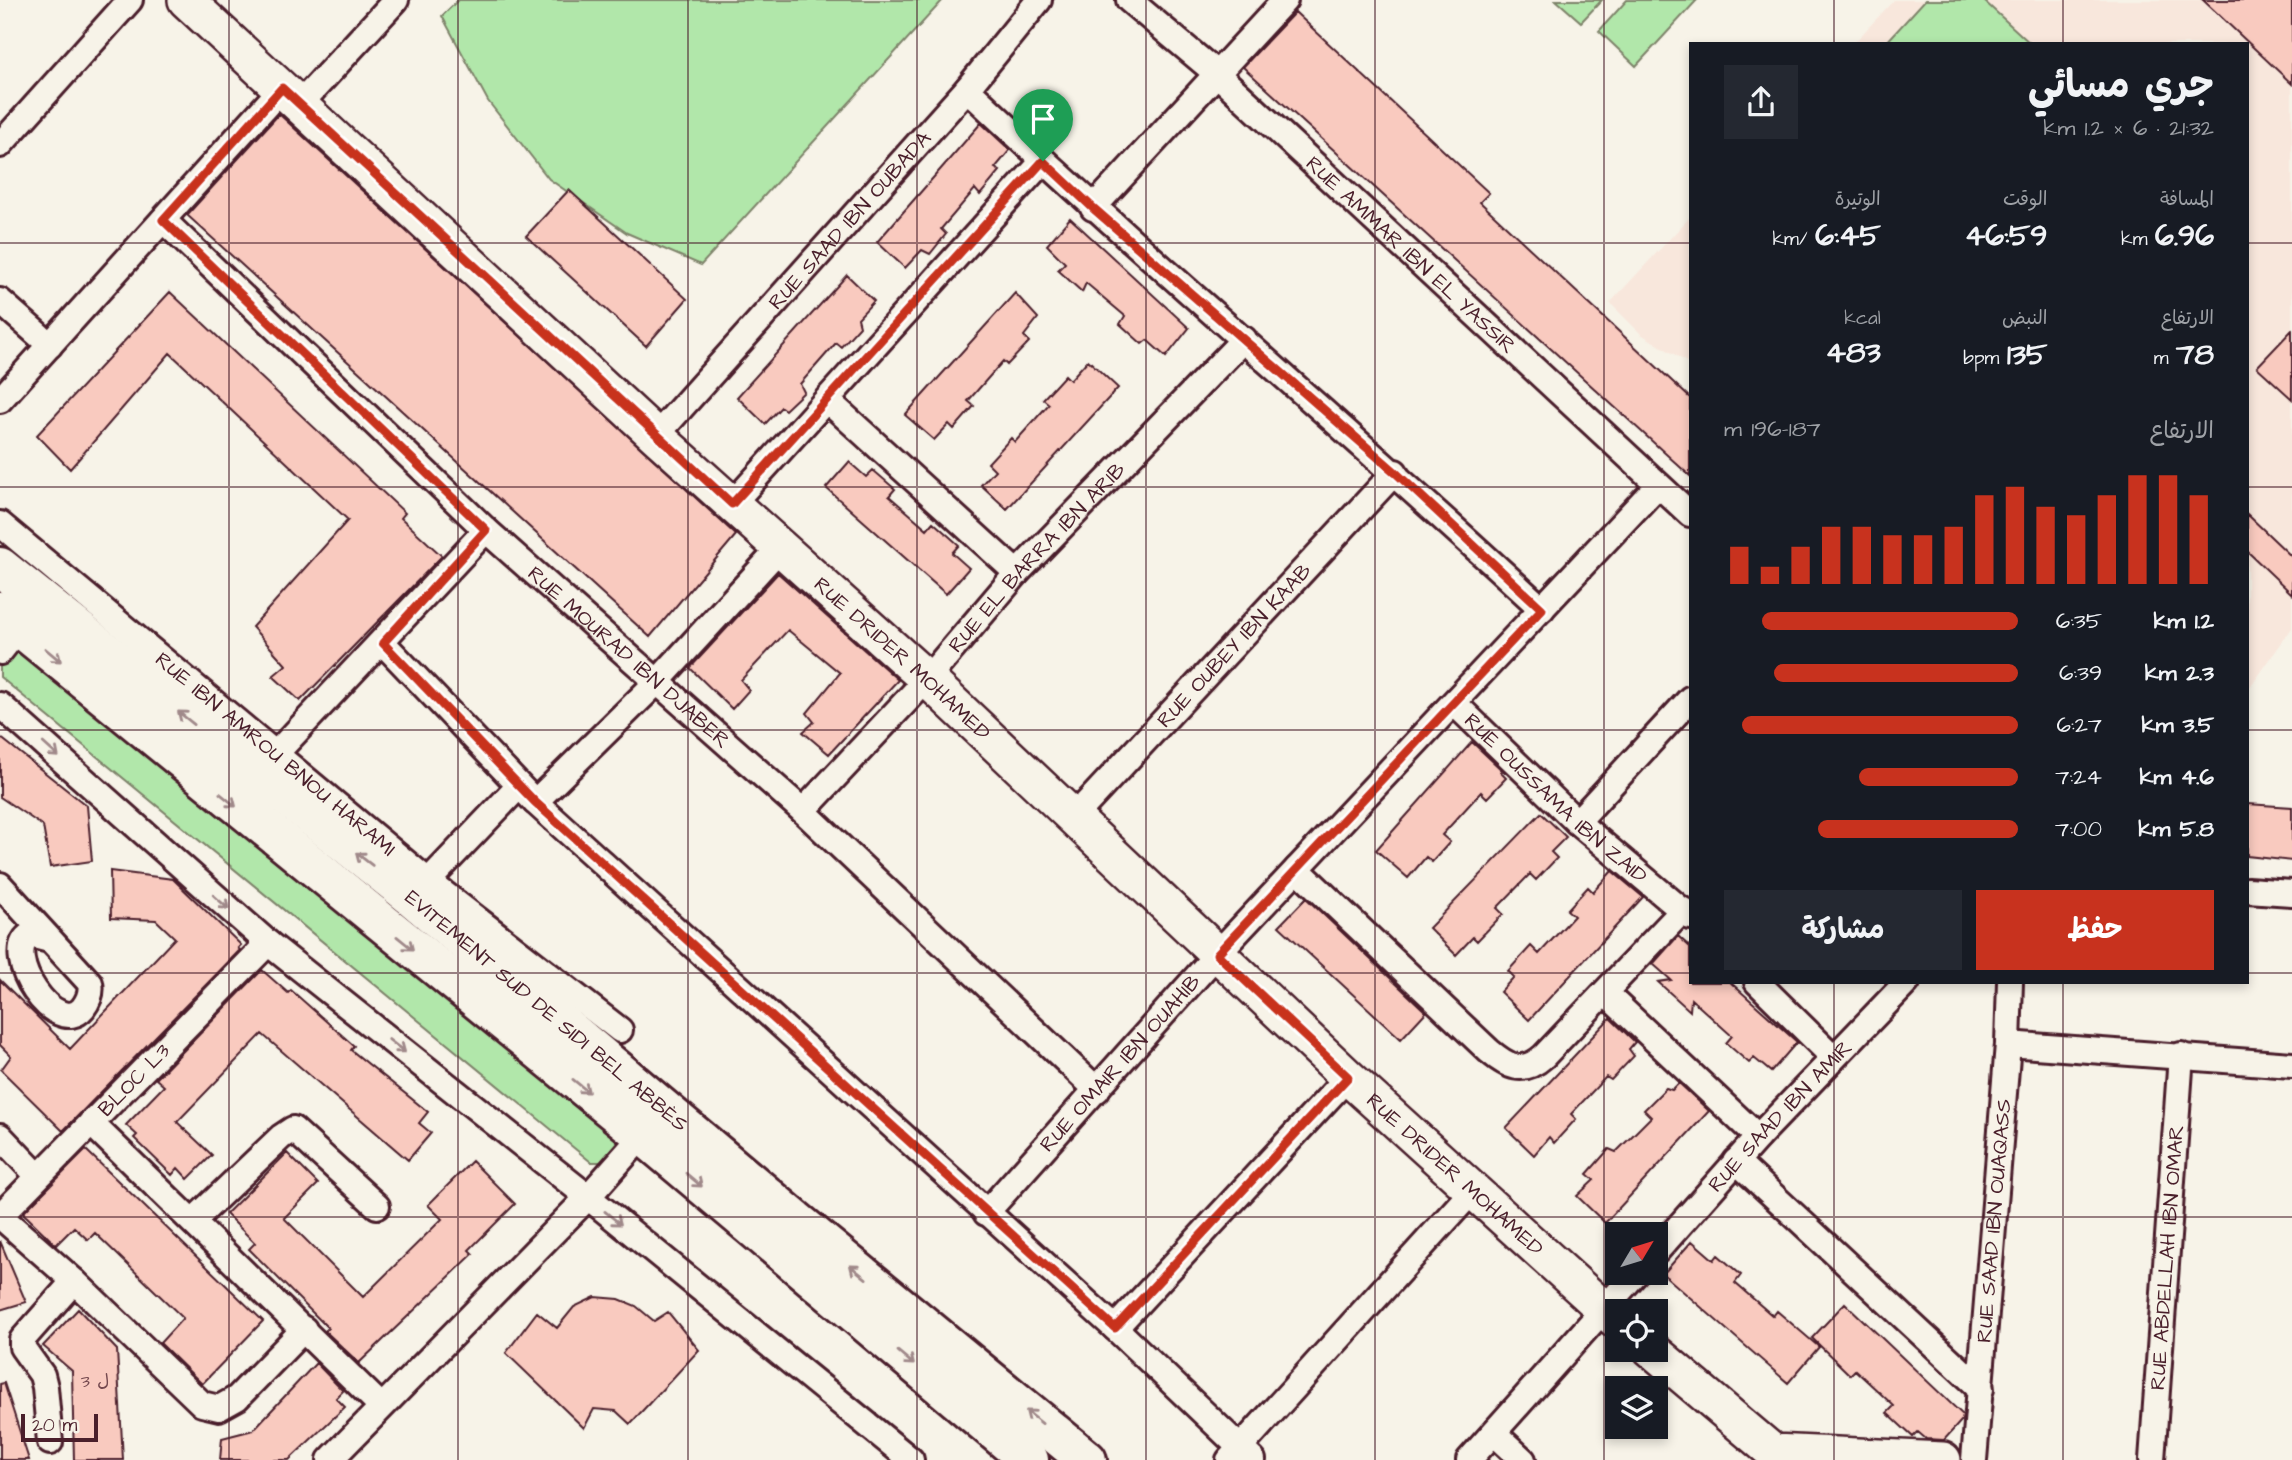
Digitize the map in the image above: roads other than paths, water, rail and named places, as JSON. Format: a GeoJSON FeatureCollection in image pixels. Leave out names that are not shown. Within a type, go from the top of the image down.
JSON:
{"type":"FeatureCollection","features":[{"type":"Feature","properties":{"kind":"highway","name":"EVITEMENT SUD DE SIDI BEL ABBÈS"},"geometry":{"type":"LineString","coordinates":[[0,567],[266,763],[420,889],[793,1218],[1087,1460]]}},
{"type":"Feature","properties":{"kind":"highway","name":"EVITEMENT SUD DE SIDI BEL ABBÈS"},"geometry":{"type":"LineString","coordinates":[[7,630],[643,1135],[1029,1460]]}},
{"type":"Feature","properties":{"kind":"street"},"geometry":{"type":"LineString","coordinates":[[0,145],[130,0]]}},
{"type":"Feature","properties":{"kind":"street","name":"RUE DRIDER MOHAMED"},"geometry":{"type":"LineString","coordinates":[[186,0],[656,436],[927,679],[1348,1077],[1605,1310]]}},
{"type":"Feature","properties":{"kind":"street"},"geometry":{"type":"LineString","coordinates":[[0,400],[163,220],[396,0]]}},
{"type":"Feature","properties":{"kind":"street","name":"RUE SAAD IBN OUBADA"},"geometry":{"type":"LineString","coordinates":[[656,436],[967,89],[1040,0]]}},
{"type":"Feature","properties":{"kind":"street","name":"RUE AMMAR IBN EL YASSIR"},"geometry":{"type":"LineString","coordinates":[[1129,0],[1216,73],[1689,513]]}},
{"type":"Feature","properties":{"kind":"street"},"geometry":{"type":"LineString","coordinates":[[1093,208],[1285,0]]}},
{"type":"Feature","properties":{"kind":"street"},"geometry":{"type":"LineString","coordinates":[[967,89],[1093,208],[1395,472],[1542,609]]}},
{"type":"Feature","properties":{"kind":"street"},"geometry":{"type":"LineString","coordinates":[[732,504],[1043,161]]}},
{"type":"Feature","properties":{"kind":"street","name":"RUE MOURAD IBN DJABER"},"geometry":{"type":"LineString","coordinates":[[163,220],[486,530],[803,811],[1097,1090]]}},
{"type":"Feature","properties":{"kind":"street"},"geometry":{"type":"LineString","coordinates":[[0,301],[50,345]]}},
{"type":"Feature","properties":{"kind":"street","name":"RUE EL BARRA IBN ARIB"},"geometry":{"type":"LineString","coordinates":[[803,811],[927,679],[1017,573],[1244,339]]}},
{"type":"Feature","properties":{"kind":"street"},"geometry":{"type":"LineString","coordinates":[[828,401],[1017,573]]}},
{"type":"Feature","properties":{"kind":"street","name":"RUE OUBEY IBN KAAB"},"geometry":{"type":"LineString","coordinates":[[1073,818],[1395,472]]}},
{"type":"Feature","properties":{"kind":"street","name":"RUE OMAIR IBN OUAHIB"},"geometry":{"type":"LineString","coordinates":[[986,1213],[1217,954],[1455,704],[1658,485]]}},
{"type":"Feature","properties":{"kind":"street","name":"RUE IBN AMROU BNOU HARAMI"},"geometry":{"type":"LineString","coordinates":[[0,524],[266,763]]}},
{"type":"Feature","properties":{"kind":"street"},"geometry":{"type":"LineString","coordinates":[[266,763],[383,643],[486,530]]}},
{"type":"Feature","properties":{"kind":"street"},"geometry":{"type":"LineString","coordinates":[[620,1030],[420,889],[657,682],[782,547]]}},
{"type":"Feature","properties":{"kind":"street"},"geometry":{"type":"LineString","coordinates":[[383,643],[527,794],[1115,1328],[1241,1456],[1474,1189]]}},
{"type":"Feature","properties":{"kind":"street"},"geometry":{"type":"LineString","coordinates":[[1577,822],[1689,700]]}},
{"type":"Feature","properties":{"kind":"street","name":"RUE OUSSAMA IBN ZAID"},"geometry":{"type":"LineString","coordinates":[[1455,704],[1577,822],[1687,913]]}},
{"type":"Feature","properties":{"kind":"street"},"geometry":{"type":"LineString","coordinates":[[0,705],[268,943],[588,1197],[911,1460]]}},
{"type":"Feature","properties":{"kind":"street"},"geometry":{"type":"LineString","coordinates":[[1297,869],[1489,1051],[1512,1068],[1536,1063],[1687,913]]}},
{"type":"Feature","properties":{"kind":"street"},"geometry":{"type":"LineString","coordinates":[[0,884],[49,940]]}},
{"type":"Feature","properties":{"kind":"street"},"geometry":{"type":"LineString","coordinates":[[2249,890],[2292,893]]}},
{"type":"Feature","properties":{"kind":"street","name":"BLOC L3"},"geometry":{"type":"LineString","coordinates":[[0,1216],[37,1175],[268,943]]}},
{"type":"Feature","properties":{"kind":"street"},"geometry":{"type":"LineString","coordinates":[[1759,984],[1833,1057]]}},
{"type":"Feature","properties":{"kind":"street","name":"RUE SAAD IBN AMIR"},"geometry":{"type":"LineString","coordinates":[[1668,1238],[1758,1137],[1905,984]]}},
{"type":"Feature","properties":{"kind":"street","name":"RUE SAAD IBN OUAQASS"},"geometry":{"type":"LineString","coordinates":[[1974,1460],[2008,1044],[2010,984]]}},
{"type":"Feature","properties":{"kind":"street"},"geometry":{"type":"LineString","coordinates":[[1606,994],[1758,1137]]}},
{"type":"Feature","properties":{"kind":"street"},"geometry":{"type":"LineString","coordinates":[[2008,1044],[2292,1065]]}},
{"type":"Feature","properties":{"kind":"street","name":"RUE ABDELLAH IBN OMAR"},"geometry":{"type":"LineString","coordinates":[[2152,1460],[2181,1055]]}},
{"type":"Feature","properties":{"kind":"street"},"geometry":{"type":"LineString","coordinates":[[1115,1328],[1348,1077]]}},
{"type":"Feature","properties":{"kind":"street"},"geometry":{"type":"LineString","coordinates":[[91,1123],[381,1406]]}},
{"type":"Feature","properties":{"kind":"street"},"geometry":{"type":"LineString","coordinates":[[193,1221],[281,1137],[293,1129],[377,1206]]}},
{"type":"Feature","properties":{"kind":"street"},"geometry":{"type":"LineString","coordinates":[[330,1460],[588,1197],[643,1135]]}},
{"type":"Feature","properties":{"kind":"street"},"geometry":{"type":"LineString","coordinates":[[0,1137],[37,1175]]}},
{"type":"Feature","properties":{"kind":"street"},"geometry":{"type":"LineString","coordinates":[[1736,1161],[1981,1389]]}},
{"type":"Feature","properties":{"kind":"street"},"geometry":{"type":"LineString","coordinates":[[0,1216],[74,1281],[202,1404],[219,1408],[237,1398],[304,1329]]}},
{"type":"Feature","properties":{"kind":"street"},"geometry":{"type":"LineString","coordinates":[[50,1442],[42,1375],[22,1347],[22,1340],[74,1281]]}},
{"type":"Feature","properties":{"kind":"street"},"geometry":{"type":"LineString","coordinates":[[1469,1460],[1605,1320]]}},
{"type":"Feature","properties":{"kind":"street"},"geometry":{"type":"LineString","coordinates":[[1666,1362],[1778,1456],[1943,1460]]}},
{"type":"Feature","properties":{"kind":"street"},"geometry":{"type":"LineString","coordinates":[[1494,1433],[1523,1460]]}}]}
